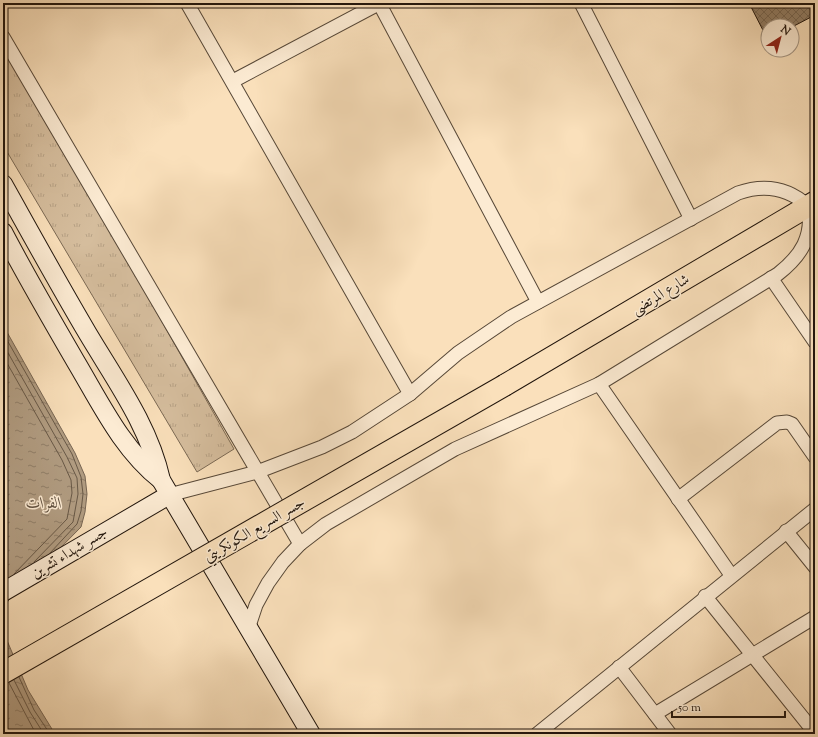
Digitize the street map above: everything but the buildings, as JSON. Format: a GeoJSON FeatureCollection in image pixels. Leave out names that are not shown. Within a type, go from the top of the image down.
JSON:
{"type":"FeatureCollection","features":[{"type":"Feature","properties":{"kind":"main road"},"geometry":{"type":"LineString","coordinates":[[3,184],[54,276],[139,420],[152,449],[165,488],[311,734]]}},
{"type":"Feature","properties":{"kind":"main road","name":"شارع المرتضى"},"geometry":{"type":"LineString","coordinates":[[505,385],[811,204]]}},
{"type":"Feature","properties":{"kind":"main road"},"geometry":{"type":"LineString","coordinates":[[3,232],[115,429],[135,457],[165,488]]}},
{"type":"Feature","properties":{"kind":"main road","name":"جسر السريع الكونكريتي"},"geometry":{"type":"LineString","coordinates":[[3,674],[505,385]]}},
{"type":"Feature","properties":{"kind":"main road","name":"جسر شهداء تشرين"},"geometry":{"type":"LineString","coordinates":[[3,592],[136,513],[165,488]]}},
{"type":"Feature","properties":{"kind":"street"},"geometry":{"type":"LineString","coordinates":[[187,3],[233,81],[410,394]]}},
{"type":"Feature","properties":{"kind":"street"},"geometry":{"type":"LineString","coordinates":[[233,81],[380,3],[538,302]]}},
{"type":"Feature","properties":{"kind":"street"},"geometry":{"type":"LineString","coordinates":[[581,3],[691,219]]}},
{"type":"Feature","properties":{"kind":"street"},"geometry":{"type":"LineString","coordinates":[[3,37],[300,544]]}},
{"type":"Feature","properties":{"kind":"street"},"geometry":{"type":"LineString","coordinates":[[165,488],[257,472],[322,448],[358,428],[410,394],[452,358],[484,334],[538,302],[738,193],[759,187],[770,187],[786,191],[811,204],[810,226],[804,245],[793,261],[771,278],[599,384],[455,449],[326,524],[300,544],[283,562],[268,583],[256,605],[248,629]]}},
{"type":"Feature","properties":{"kind":"street"},"geometry":{"type":"LineString","coordinates":[[771,278],[815,342]]}},
{"type":"Feature","properties":{"kind":"street"},"geometry":{"type":"LineString","coordinates":[[599,384],[731,575]]}},
{"type":"Feature","properties":{"kind":"street"},"geometry":{"type":"LineString","coordinates":[[678,499],[778,424],[787,422],[795,428],[815,457]]}},
{"type":"Feature","properties":{"kind":"street"},"geometry":{"type":"LineString","coordinates":[[537,734],[705,596],[815,509]]}},
{"type":"Feature","properties":{"kind":"street"},"geometry":{"type":"LineString","coordinates":[[786,531],[815,567]]}},
{"type":"Feature","properties":{"kind":"street"},"geometry":{"type":"LineString","coordinates":[[705,596],[815,733]]}},
{"type":"Feature","properties":{"kind":"street"},"geometry":{"type":"LineString","coordinates":[[655,714],[815,617]]}},
{"type":"Feature","properties":{"kind":"street"},"geometry":{"type":"LineString","coordinates":[[619,667],[670,734]]}},
{"type":"Feature","properties":{"kind":"green space"},"geometry":{"type":"Polygon","coordinates":[[[3,41],[234,449],[197,472],[3,145],[3,41]]]}},
{"type":"Feature","properties":{"kind":"water","name":"الفرات"},"geometry":{"type":"Polygon","coordinates":[[[3,325],[75,453],[85,476],[87,494],[85,512],[81,527],[8,601],[3,611],[3,325]]]}},
{"type":"Feature","properties":{"kind":"water"},"geometry":{"type":"Polygon","coordinates":[[[3,631],[28,690],[55,734],[3,734],[3,631]]]}}]}
